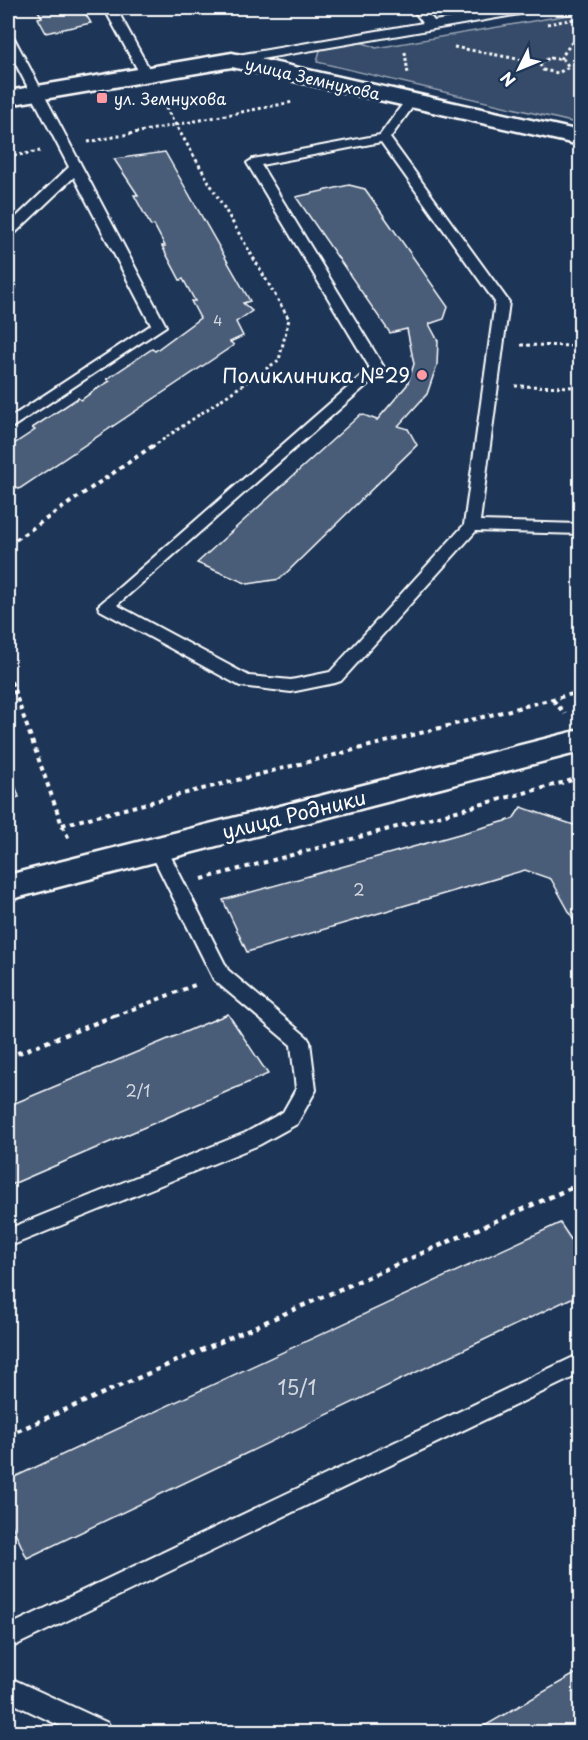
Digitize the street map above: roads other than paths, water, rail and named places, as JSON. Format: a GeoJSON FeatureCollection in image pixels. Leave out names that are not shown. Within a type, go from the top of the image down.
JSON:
{"type":"FeatureCollection","features":[{"type":"Feature","properties":{"kind":"street","name":"улица Земнухова"},"geometry":{"type":"LineString","coordinates":[[8,98],[232,60],[580,138]]}},
{"type":"Feature","properties":{"kind":"street","name":"улица Родники"},"geometry":{"type":"LineString","coordinates":[[8,888],[580,741]]}},
{"type":"Feature","properties":{"kind":"lane"},"geometry":{"type":"LineString","coordinates":[[110,8],[146,74]]}},
{"type":"Feature","properties":{"kind":"lane"},"geometry":{"type":"LineString","coordinates":[[418,8],[431,25]]}},
{"type":"Feature","properties":{"kind":"lane"},"geometry":{"type":"LineString","coordinates":[[232,60],[531,8]]}},
{"type":"Feature","properties":{"kind":"lane"},"geometry":{"type":"LineString","coordinates":[[8,38],[159,326],[8,425]]}},
{"type":"Feature","properties":{"kind":"lane"},"geometry":{"type":"LineString","coordinates":[[384,138],[502,302],[472,526],[335,677],[291,686],[246,682],[106,606],[378,369],[252,163],[384,138],[411,101]]}},
{"type":"Feature","properties":{"kind":"lane"},"geometry":{"type":"LineString","coordinates":[[8,232],[75,169]]}},
{"type":"Feature","properties":{"kind":"lane"},"geometry":{"type":"LineString","coordinates":[[472,526],[580,529]]}},
{"type":"Feature","properties":{"kind":"lane"},"geometry":{"type":"LineString","coordinates":[[8,1238],[252,1138],[290,1118],[306,1090],[300,1042],[221,975],[158,849]]}},
{"type":"Feature","properties":{"kind":"lane"},"geometry":{"type":"LineString","coordinates":[[8,1638],[580,1364]]}},
{"type":"Feature","properties":{"kind":"lane"},"geometry":{"type":"LineString","coordinates":[[8,1689],[99,1732]]}},
{"type":"Feature","properties":{"kind":"place","name":"ул. Земнухова"},"geometry":{"type":"Point","coordinates":[102,98]}},
{"type":"Feature","properties":{"kind":"place","name":"Поликлиника №29"},"geometry":{"type":"Point","coordinates":[422,375]}}]}
